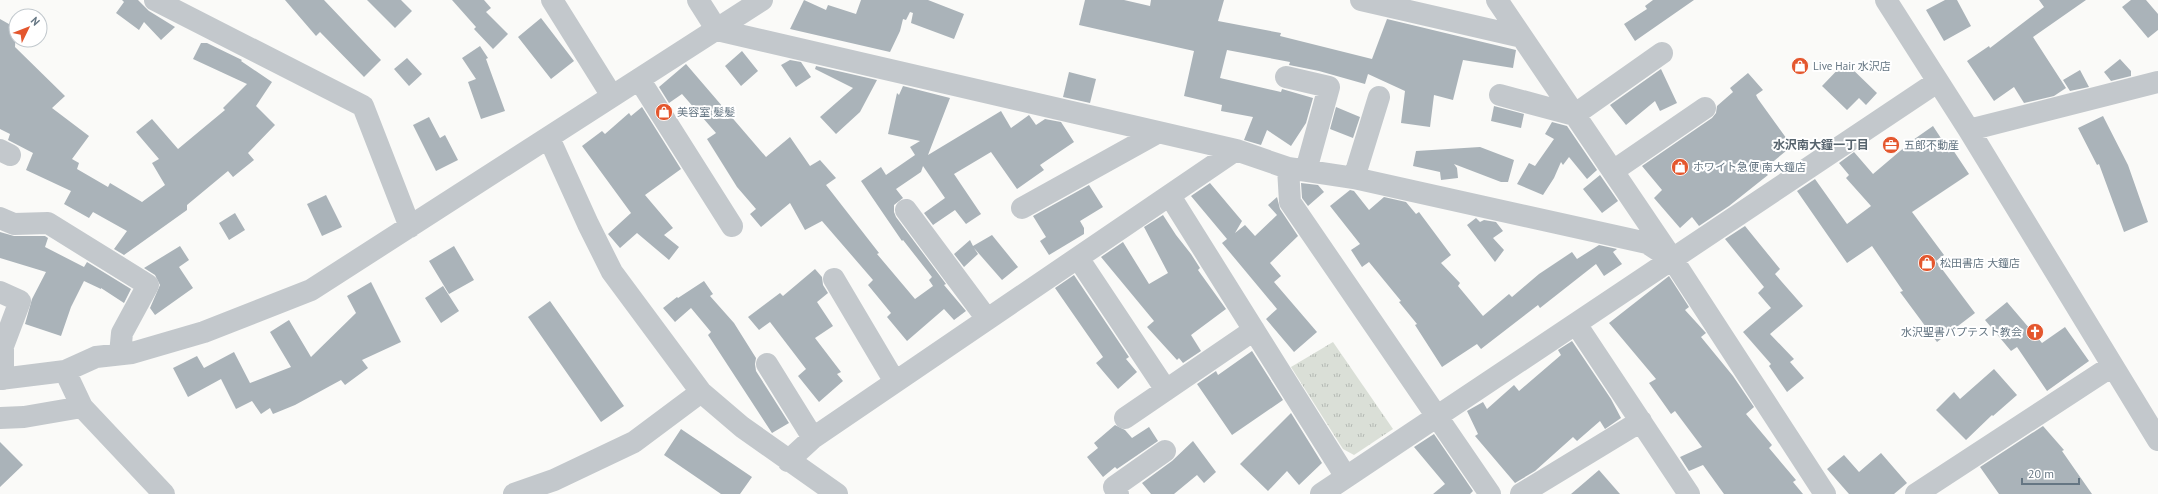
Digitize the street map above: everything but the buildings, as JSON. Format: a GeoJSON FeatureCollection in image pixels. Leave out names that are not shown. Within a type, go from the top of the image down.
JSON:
{"type":"FeatureCollection","features":[{"type":"Feature","properties":{"kind":"street"},"geometry":{"type":"LineString","coordinates":[[155,0],[363,106],[410,227]]}},
{"type":"Feature","properties":{"kind":"street"},"geometry":{"type":"LineString","coordinates":[[552,0],[612,96]]}},
{"type":"Feature","properties":{"kind":"street"},"geometry":{"type":"LineString","coordinates":[[698,0],[717,30],[1236,150],[1297,169],[1354,178],[1647,243],[1673,260]]}},
{"type":"Feature","properties":{"kind":"street"},"geometry":{"type":"LineString","coordinates":[[0,292],[20,301],[3,346],[2,379],[65,371],[96,357],[132,353],[204,332],[311,290],[762,0]]}},
{"type":"Feature","properties":{"kind":"street"},"geometry":{"type":"LineString","coordinates":[[1361,0],[1522,37]]}},
{"type":"Feature","properties":{"kind":"street"},"geometry":{"type":"LineString","coordinates":[[1497,0],[1673,260],[1825,494]]}},
{"type":"Feature","properties":{"kind":"street"},"geometry":{"type":"LineString","coordinates":[[1886,0],[1969,130],[2158,440]]}},
{"type":"Feature","properties":{"kind":"street"},"geometry":{"type":"LineString","coordinates":[[1500,95],[1574,114],[1662,53]]}},
{"type":"Feature","properties":{"kind":"street"},"geometry":{"type":"LineString","coordinates":[[1286,77],[1329,88],[1297,169],[1290,202],[1490,494]]}},
{"type":"Feature","properties":{"kind":"street"},"geometry":{"type":"LineString","coordinates":[[638,79],[732,226]]}},
{"type":"Feature","properties":{"kind":"street"},"geometry":{"type":"LineString","coordinates":[[1321,494],[1937,82]]}},
{"type":"Feature","properties":{"kind":"street"},"geometry":{"type":"LineString","coordinates":[[1969,130],[2158,82]]}},
{"type":"Feature","properties":{"kind":"street"},"geometry":{"type":"LineString","coordinates":[[1354,178],[1379,97]]}},
{"type":"Feature","properties":{"kind":"street"},"geometry":{"type":"LineString","coordinates":[[1613,171],[1705,108]]}},
{"type":"Feature","properties":{"kind":"street"},"geometry":{"type":"LineString","coordinates":[[1022,208],[1159,132]]}},
{"type":"Feature","properties":{"kind":"street"},"geometry":{"type":"LineString","coordinates":[[549,138],[588,224],[612,272],[701,392],[742,427],[788,461],[837,494]]}},
{"type":"Feature","properties":{"kind":"street"},"geometry":{"type":"LineString","coordinates":[[788,461],[813,438],[1236,150]]}},
{"type":"Feature","properties":{"kind":"street"},"geometry":{"type":"LineString","coordinates":[[1170,196],[1346,477]]}},
{"type":"Feature","properties":{"kind":"street"},"geometry":{"type":"LineString","coordinates":[[906,210],[987,319]]}},
{"type":"Feature","properties":{"kind":"street"},"geometry":{"type":"LineString","coordinates":[[0,218],[14,224],[48,223],[148,285],[122,333],[120,354]]}},
{"type":"Feature","properties":{"kind":"street"},"geometry":{"type":"LineString","coordinates":[[1078,258],[1166,390]]}},
{"type":"Feature","properties":{"kind":"street"},"geometry":{"type":"LineString","coordinates":[[834,279],[895,382]]}},
{"type":"Feature","properties":{"kind":"street"},"geometry":{"type":"LineString","coordinates":[[1576,324],[1641,421],[1685,493]]}},
{"type":"Feature","properties":{"kind":"street"},"geometry":{"type":"LineString","coordinates":[[1125,418],[1254,330]]}},
{"type":"Feature","properties":{"kind":"street"},"geometry":{"type":"LineString","coordinates":[[767,364],[813,438]]}},
{"type":"Feature","properties":{"kind":"street"},"geometry":{"type":"LineString","coordinates":[[1916,494],[2112,366]]}},
{"type":"Feature","properties":{"kind":"street"},"geometry":{"type":"LineString","coordinates":[[65,371],[82,407],[164,494]]}},
{"type":"Feature","properties":{"kind":"street"},"geometry":{"type":"LineString","coordinates":[[514,494],[554,480],[634,442],[701,392]]}},
{"type":"Feature","properties":{"kind":"street"},"geometry":{"type":"LineString","coordinates":[[0,418],[24,417],[82,407]]}},
{"type":"Feature","properties":{"kind":"street"},"geometry":{"type":"LineString","coordinates":[[1521,494],[1641,421]]}},
{"type":"Feature","properties":{"kind":"street"},"geometry":{"type":"LineString","coordinates":[[1118,494],[1114,487],[1165,451]]}},
{"type":"Feature","properties":{"kind":"green space"},"geometry":{"type":"Polygon","coordinates":[[[1333,342],[1393,429],[1354,455],[1343,449],[1291,367],[1333,342]]]}},
{"type":"Feature","properties":{"kind":"place","name":"Live Hair 水沢店"},"geometry":{"type":"Point","coordinates":[1800,66]}},
{"type":"Feature","properties":{"kind":"place","name":"美容室 髪髪"},"geometry":{"type":"Point","coordinates":[664,112]}},
{"type":"Feature","properties":{"kind":"place","name":"五郎不動産"},"geometry":{"type":"Point","coordinates":[1891,145]}},
{"type":"Feature","properties":{"kind":"place","name":"ホワイト急便 南大鐘店"},"geometry":{"type":"Point","coordinates":[1680,167]}},
{"type":"Feature","properties":{"kind":"place","name":"松田書店 大鐘店"},"geometry":{"type":"Point","coordinates":[1927,263]}},
{"type":"Feature","properties":{"kind":"place","name":"水沢聖書バプテスト教会"},"geometry":{"type":"Point","coordinates":[2035,332]}},
{"type":"Feature","properties":{"kind":"district","name":"水沢南大鐘一丁目"},"geometry":{"type":"Point","coordinates":[1821,144]}}]}
